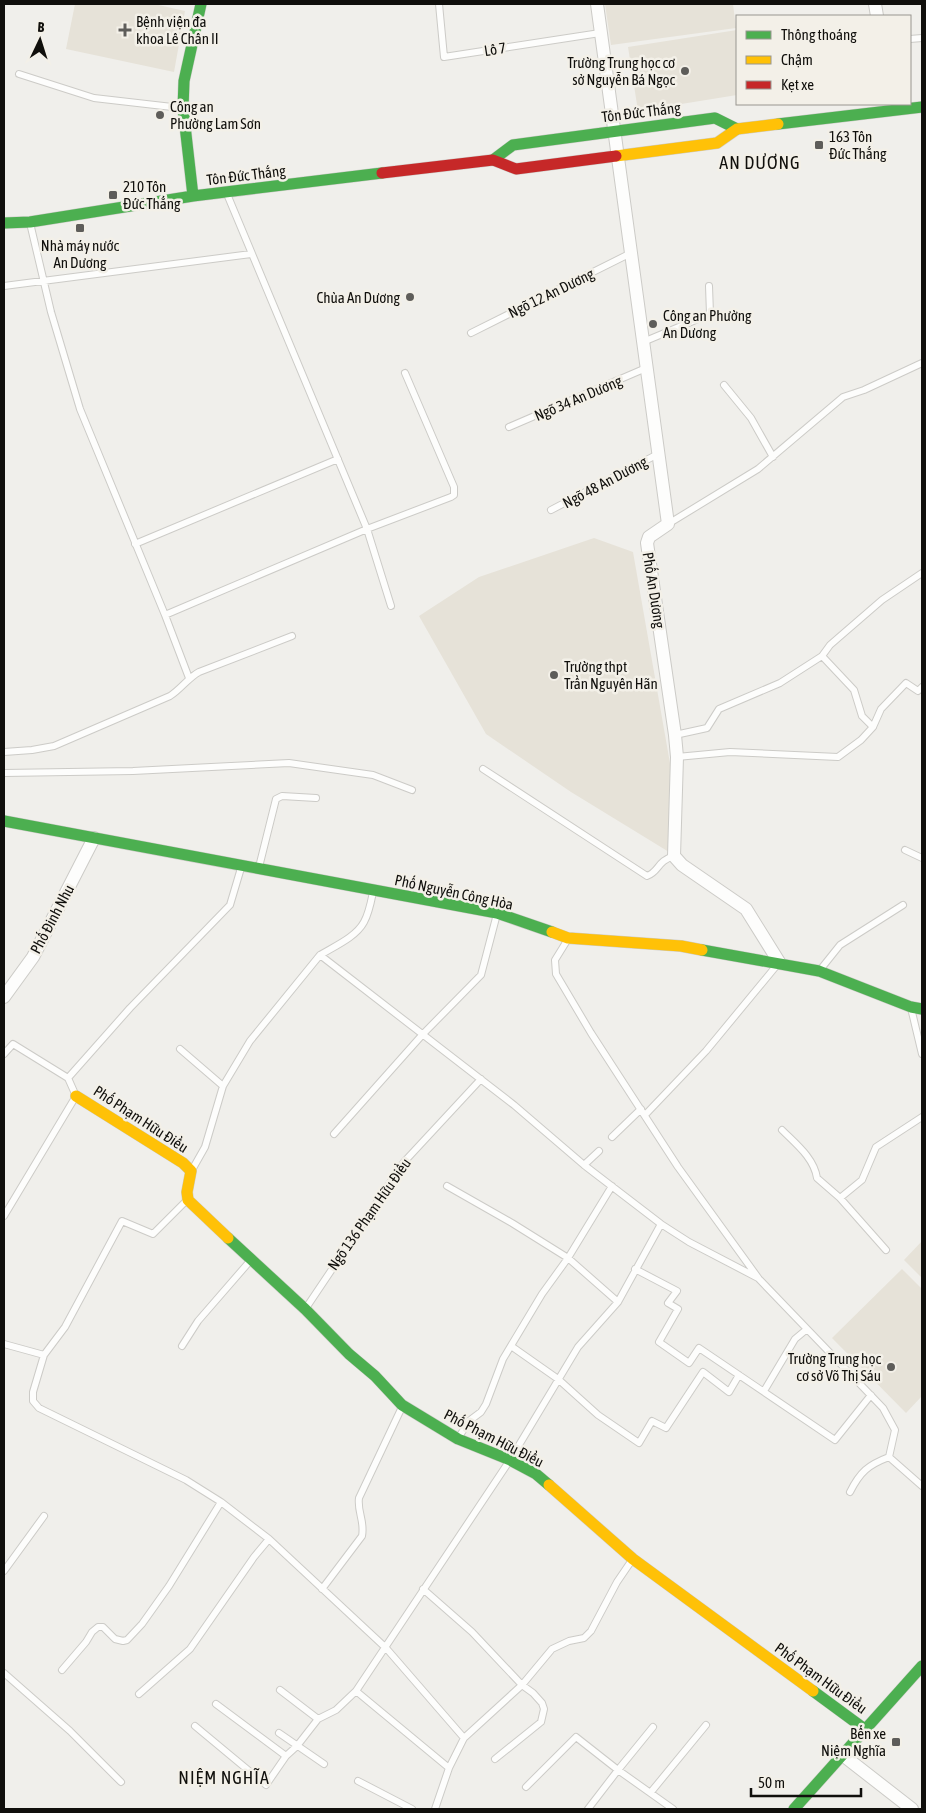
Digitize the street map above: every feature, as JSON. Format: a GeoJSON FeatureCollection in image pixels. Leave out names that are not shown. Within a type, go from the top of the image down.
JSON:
{"type":"FeatureCollection","features":[{"type":"Feature","properties":{"kind":"street"},"geometry":{"type":"LineString","coordinates":[[193,196],[183,108],[184,81],[201,4]]}},
{"type":"Feature","properties":{"kind":"street"},"geometry":{"type":"LineString","coordinates":[[597,4],[668,524]]}},
{"type":"Feature","properties":{"kind":"street","name":"Tôn Đức Thắng"},"geometry":{"type":"LineString","coordinates":[[4,223],[30,222],[193,196],[493,160],[516,169],[717,143],[737,129],[890,108],[922,108]]}},
{"type":"Feature","properties":{"kind":"street","name":"Tôn Đức Thắng"},"geometry":{"type":"LineString","coordinates":[[493,160],[513,145],[715,118],[737,129]]}},
{"type":"Feature","properties":{"kind":"street","name":"Phố An Dương"},"geometry":{"type":"LineString","coordinates":[[668,524],[648,538],[646,543],[677,757],[674,856]]}},
{"type":"Feature","properties":{"kind":"street","name":"Phố Nguyễn Công Hòa"},"geometry":{"type":"LineString","coordinates":[[4,821],[497,913],[568,938],[681,946],[779,962],[819,971],[916,1008]]}},
{"type":"Feature","properties":{"kind":"street","name":"Phố Đinh Nhu"},"geometry":{"type":"LineString","coordinates":[[4,997],[33,957],[94,838]]}},
{"type":"Feature","properties":{"kind":"street"},"geometry":{"type":"LineString","coordinates":[[674,856],[682,865],[746,909],[779,962]]}},
{"type":"Feature","properties":{"kind":"street","name":"Phố Phạm Hữu Điều"},"geometry":{"type":"LineString","coordinates":[[76,1096],[183,1163],[191,1171],[191,1180],[186,1194],[187,1200],[305,1309],[349,1354],[375,1376],[402,1405],[458,1439],[510,1460],[536,1474],[633,1559],[866,1730]]}},
{"type":"Feature","properties":{"kind":"street"},"geometry":{"type":"LineString","coordinates":[[794,1809],[844,1756],[922,1666]]}},
{"type":"Feature","properties":{"kind":"street"},"geometry":{"type":"LineString","coordinates":[[844,1756],[912,1809]]}},
{"type":"Feature","properties":{"kind":"lane","name":"Lô 7"},"geometry":{"type":"LineString","coordinates":[[439,4],[444,58],[600,33]]}},
{"type":"Feature","properties":{"kind":"lane"},"geometry":{"type":"LineString","coordinates":[[20,74],[94,98],[183,108]]}},
{"type":"Feature","properties":{"kind":"lane"},"geometry":{"type":"LineString","coordinates":[[226,193],[367,529],[392,606]]}},
{"type":"Feature","properties":{"kind":"lane"},"geometry":{"type":"LineString","coordinates":[[30,222],[66,365],[80,408],[189,678]]}},
{"type":"Feature","properties":{"kind":"lane","name":"Ngõ 12 An Dương"},"geometry":{"type":"LineString","coordinates":[[471,333],[631,253]]}},
{"type":"Feature","properties":{"kind":"lane"},"geometry":{"type":"LineString","coordinates":[[4,286],[251,254]]}},
{"type":"Feature","properties":{"kind":"lane"},"geometry":{"type":"LineString","coordinates":[[642,342],[710,314],[709,286]]}},
{"type":"Feature","properties":{"kind":"lane"},"geometry":{"type":"LineString","coordinates":[[668,524],[773,457],[843,397],[864,390],[922,363]]}},
{"type":"Feature","properties":{"kind":"lane","name":"Ngõ 34 An Dương"},"geometry":{"type":"LineString","coordinates":[[509,427],[646,368]]}},
{"type":"Feature","properties":{"kind":"lane"},"geometry":{"type":"LineString","coordinates":[[165,615],[367,529],[451,498],[454,495],[454,487],[405,373]]}},
{"type":"Feature","properties":{"kind":"lane"},"geometry":{"type":"LineString","coordinates":[[724,385],[750,418],[773,457]]}},
{"type":"Feature","properties":{"kind":"lane","name":"Ngõ 48 An Dương"},"geometry":{"type":"LineString","coordinates":[[551,510],[658,454]]}},
{"type":"Feature","properties":{"kind":"lane"},"geometry":{"type":"LineString","coordinates":[[135,544],[338,459]]}},
{"type":"Feature","properties":{"kind":"lane"},"geometry":{"type":"LineString","coordinates":[[675,736],[707,728],[719,709],[780,683],[822,656],[830,644],[882,600],[922,573]]}},
{"type":"Feature","properties":{"kind":"lane"},"geometry":{"type":"LineString","coordinates":[[4,752],[54,746],[170,696],[182,687],[189,678],[199,672],[292,636]]}},
{"type":"Feature","properties":{"kind":"lane"},"geometry":{"type":"LineString","coordinates":[[822,656],[854,690],[862,716],[873,727]]}},
{"type":"Feature","properties":{"kind":"lane"},"geometry":{"type":"LineString","coordinates":[[677,757],[730,752],[838,757],[861,740],[873,727],[882,709],[906,683],[918,691],[922,687]]}},
{"type":"Feature","properties":{"kind":"lane"},"geometry":{"type":"LineString","coordinates":[[4,773],[133,771],[289,763],[373,775],[412,790]]}},
{"type":"Feature","properties":{"kind":"lane"},"geometry":{"type":"LineString","coordinates":[[483,769],[647,876],[653,874],[665,859],[674,856]]}},
{"type":"Feature","properties":{"kind":"lane"},"geometry":{"type":"LineString","coordinates":[[259,868],[276,799],[282,796],[316,798]]}},
{"type":"Feature","properties":{"kind":"lane"},"geometry":{"type":"LineString","coordinates":[[905,850],[922,858]]}},
{"type":"Feature","properties":{"kind":"lane"},"geometry":{"type":"LineString","coordinates":[[68,1078],[130,1008],[230,905],[242,865]]}},
{"type":"Feature","properties":{"kind":"lane"},"geometry":{"type":"LineString","coordinates":[[191,1171],[205,1147],[223,1086],[250,1041],[320,955],[350,937],[364,924],[374,890]]}},
{"type":"Feature","properties":{"kind":"lane"},"geometry":{"type":"LineString","coordinates":[[819,971],[840,945],[903,905]]}},
{"type":"Feature","properties":{"kind":"lane"},"geometry":{"type":"LineString","coordinates":[[334,1134],[422,1034],[481,975],[497,913]]}},
{"type":"Feature","properties":{"kind":"lane"},"geometry":{"type":"LineString","coordinates":[[568,938],[555,960],[556,974],[592,1033],[678,1167],[759,1279],[884,1408],[895,1430],[889,1458]]}},
{"type":"Feature","properties":{"kind":"lane"},"geometry":{"type":"LineString","coordinates":[[320,955],[514,1105],[584,1165],[661,1224],[689,1242],[759,1279]]}},
{"type":"Feature","properties":{"kind":"lane"},"geometry":{"type":"LineString","coordinates":[[645,1115],[706,1051],[779,962]]}},
{"type":"Feature","properties":{"kind":"lane"},"geometry":{"type":"LineString","coordinates":[[916,1008],[922,1054]]}},
{"type":"Feature","properties":{"kind":"lane"},"geometry":{"type":"LineString","coordinates":[[4,1054],[13,1044],[68,1078],[76,1096],[4,1216]]}},
{"type":"Feature","properties":{"kind":"lane"},"geometry":{"type":"LineString","coordinates":[[180,1049],[223,1086]]}},
{"type":"Feature","properties":{"kind":"lane","name":"Ngõ 136 Phạm Hữu Điều"},"geometry":{"type":"LineString","coordinates":[[305,1309],[404,1162],[481,1079]]}},
{"type":"Feature","properties":{"kind":"lane"},"geometry":{"type":"LineString","coordinates":[[612,1137],[641,1109]]}},
{"type":"Feature","properties":{"kind":"lane"},"geometry":{"type":"LineString","coordinates":[[840,1198],[862,1180],[876,1147],[922,1117]]}},
{"type":"Feature","properties":{"kind":"lane"},"geometry":{"type":"LineString","coordinates":[[782,1130],[801,1148],[816,1168],[817,1178],[840,1198],[886,1250]]}},
{"type":"Feature","properties":{"kind":"lane"},"geometry":{"type":"LineString","coordinates":[[584,1165],[598,1151]]}},
{"type":"Feature","properties":{"kind":"lane"},"geometry":{"type":"LineString","coordinates":[[447,1186],[568,1258],[618,1302]]}},
{"type":"Feature","properties":{"kind":"lane"},"geometry":{"type":"LineString","coordinates":[[458,1439],[469,1421],[481,1412],[486,1404],[503,1359],[542,1294],[568,1258],[612,1186]]}},
{"type":"Feature","properties":{"kind":"lane"},"geometry":{"type":"LineString","coordinates":[[187,1200],[153,1234],[122,1221],[65,1327],[44,1355],[33,1392],[33,1401],[39,1408],[186,1480],[221,1502],[269,1539],[386,1648],[464,1738]]}},
{"type":"Feature","properties":{"kind":"lane"},"geometry":{"type":"LineString","coordinates":[[196,1726],[266,1785],[286,1756],[297,1746],[318,1719],[336,1710],[356,1691],[510,1460],[578,1347],[618,1302],[661,1224]]}},
{"type":"Feature","properties":{"kind":"lane"},"geometry":{"type":"LineString","coordinates":[[182,1346],[198,1321],[250,1260]]}},
{"type":"Feature","properties":{"kind":"lane"},"geometry":{"type":"LineString","coordinates":[[635,1269],[677,1292],[668,1304],[678,1309],[659,1342],[690,1363],[698,1348],[835,1440],[871,1395]]}},
{"type":"Feature","properties":{"kind":"lane"},"geometry":{"type":"LineString","coordinates":[[764,1391],[795,1339],[807,1329]]}},
{"type":"Feature","properties":{"kind":"lane"},"geometry":{"type":"LineString","coordinates":[[4,1344],[44,1355]]}},
{"type":"Feature","properties":{"kind":"lane"},"geometry":{"type":"LineString","coordinates":[[511,1346],[558,1379],[598,1415],[639,1443],[652,1421],[666,1428],[702,1372],[729,1392],[739,1375]]}},
{"type":"Feature","properties":{"kind":"lane"},"geometry":{"type":"LineString","coordinates":[[322,1589],[362,1536],[364,1526],[358,1507],[359,1498],[402,1405]]}},
{"type":"Feature","properties":{"kind":"lane"},"geometry":{"type":"LineString","coordinates":[[889,1458],[922,1486]]}},
{"type":"Feature","properties":{"kind":"lane"},"geometry":{"type":"LineString","coordinates":[[850,1492],[855,1482],[871,1464],[889,1458]]}},
{"type":"Feature","properties":{"kind":"lane"},"geometry":{"type":"LineString","coordinates":[[62,1670],[98,1627],[103,1627],[115,1639],[127,1640],[142,1624],[173,1580],[221,1502]]}},
{"type":"Feature","properties":{"kind":"lane"},"geometry":{"type":"LineString","coordinates":[[4,1571],[44,1516]]}},
{"type":"Feature","properties":{"kind":"lane"},"geometry":{"type":"LineString","coordinates":[[139,1694],[190,1649],[254,1557],[269,1539]]}},
{"type":"Feature","properties":{"kind":"lane"},"geometry":{"type":"LineString","coordinates":[[435,1809],[449,1768],[464,1738],[522,1685],[552,1649],[569,1641],[584,1638],[591,1631],[617,1582],[633,1559]]}},
{"type":"Feature","properties":{"kind":"lane"},"geometry":{"type":"LineString","coordinates":[[423,1589],[472,1632],[522,1685],[542,1703],[544,1715],[536,1726],[495,1759]]}},
{"type":"Feature","properties":{"kind":"lane"},"geometry":{"type":"LineString","coordinates":[[4,1673],[64,1725],[121,1782]]}},
{"type":"Feature","properties":{"kind":"lane"},"geometry":{"type":"LineString","coordinates":[[280,1690],[318,1719]]}},
{"type":"Feature","properties":{"kind":"lane"},"geometry":{"type":"LineString","coordinates":[[356,1691],[449,1768]]}},
{"type":"Feature","properties":{"kind":"lane"},"geometry":{"type":"LineString","coordinates":[[216,1704],[286,1756]]}},
{"type":"Feature","properties":{"kind":"lane"},"geometry":{"type":"LineString","coordinates":[[650,1792],[706,1725]]}},
{"type":"Feature","properties":{"kind":"lane"},"geometry":{"type":"LineString","coordinates":[[588,1809],[653,1727]]}},
{"type":"Feature","properties":{"kind":"lane"},"geometry":{"type":"LineString","coordinates":[[279,1733],[324,1764]]}},
{"type":"Feature","properties":{"kind":"lane"},"geometry":{"type":"LineString","coordinates":[[526,1787],[576,1737],[618,1770],[674,1809]]}},
{"type":"Feature","properties":{"kind":"lane"},"geometry":{"type":"LineString","coordinates":[[358,1781],[412,1809]]}},
{"type":"Feature","properties":{"kind":"shaded area","name":"Bệnh viện đa khoa Lê Chân II"},"geometry":{"type":"Polygon","coordinates":[[[75,4],[154,4],[185,11],[174,72],[66,49],[75,4]]]}},
{"type":"Feature","properties":{"kind":"shaded area"},"geometry":{"type":"Polygon","coordinates":[[[605,4],[733,4],[736,28],[611,45],[605,4]]]}},
{"type":"Feature","properties":{"kind":"shaded area","name":"Trường Trung học cơ sở Nguyễn Bá Ngọc"},"geometry":{"type":"Polygon","coordinates":[[[736,30],[736,95],[638,111],[628,47],[736,30]]]}},
{"type":"Feature","properties":{"kind":"shaded area","name":"Trường thpt Trần Nguyên Hãn"},"geometry":{"type":"Polygon","coordinates":[[[594,538],[633,552],[671,769],[669,852],[571,792],[486,734],[419,616],[479,577],[594,538]]]}},
{"type":"Feature","properties":{"kind":"shaded area"},"geometry":{"type":"Polygon","coordinates":[[[922,1241],[922,1278],[904,1260],[922,1241]]]}},
{"type":"Feature","properties":{"kind":"shaded area","name":"Trường Trung học cơ sở Võ Thị Sáu"},"geometry":{"type":"Polygon","coordinates":[[[902,1269],[922,1289],[922,1396],[906,1413],[832,1338],[902,1269]]]}},
{"type":"Feature","properties":{"kind":"traffic: fast"},"geometry":{"type":"LineString","coordinates":[[193,196],[183,108],[184,81],[201,4]]}},
{"type":"Feature","properties":{"kind":"traffic: fast"},"geometry":{"type":"LineString","coordinates":[[778,124],[922,107]]}},
{"type":"Feature","properties":{"kind":"traffic: fast"},"geometry":{"type":"LineString","coordinates":[[493,160],[513,145],[715,118],[737,129]]}},
{"type":"Feature","properties":{"kind":"traffic: fast"},"geometry":{"type":"LineString","coordinates":[[4,223],[30,222],[193,196],[382,173]]}},
{"type":"Feature","properties":{"kind":"traffic: fast"},"geometry":{"type":"LineString","coordinates":[[4,821],[497,913],[552,932]]}},
{"type":"Feature","properties":{"kind":"traffic: fast"},"geometry":{"type":"LineString","coordinates":[[702,950],[819,971],[911,1007],[922,1009]]}},
{"type":"Feature","properties":{"kind":"traffic: fast"},"geometry":{"type":"LineString","coordinates":[[228,1238],[305,1309],[349,1354],[375,1376],[402,1405],[458,1439],[510,1460],[536,1474],[549,1485]]}},
{"type":"Feature","properties":{"kind":"traffic: fast"},"geometry":{"type":"LineString","coordinates":[[794,1809],[922,1666]]}},
{"type":"Feature","properties":{"kind":"traffic: fast"},"geometry":{"type":"LineString","coordinates":[[813,1691],[866,1730]]}},
{"type":"Feature","properties":{"kind":"traffic: slow"},"geometry":{"type":"LineString","coordinates":[[616,156],[717,143],[737,129],[778,124]]}},
{"type":"Feature","properties":{"kind":"traffic: slow"},"geometry":{"type":"LineString","coordinates":[[552,932],[568,938],[681,946],[702,950]]}},
{"type":"Feature","properties":{"kind":"traffic: slow"},"geometry":{"type":"LineString","coordinates":[[76,1096],[183,1163],[191,1171],[187,1192],[188,1200],[228,1238]]}},
{"type":"Feature","properties":{"kind":"traffic: slow"},"geometry":{"type":"LineString","coordinates":[[549,1485],[633,1559],[813,1691]]}},
{"type":"Feature","properties":{"kind":"traffic: jam"},"geometry":{"type":"LineString","coordinates":[[382,173],[493,160],[516,169],[616,156]]}},
{"type":"Feature","properties":{"kind":"place","name":"Bệnh viện đa khoa Lê Chân II"},"geometry":{"type":"Point","coordinates":[125,30]}},
{"type":"Feature","properties":{"kind":"place","name":"Trường Trung học cơ sở Nguyễn Bá Ngọc"},"geometry":{"type":"Point","coordinates":[685,71]}},
{"type":"Feature","properties":{"kind":"place","name":"Công an Phường Lam Sơn"},"geometry":{"type":"Point","coordinates":[160,115]}},
{"type":"Feature","properties":{"kind":"place","name":"163 Tôn Đức Thắng"},"geometry":{"type":"Point","coordinates":[819,145]}},
{"type":"Feature","properties":{"kind":"place","name":"210 Tôn Đức Thắng"},"geometry":{"type":"Point","coordinates":[113,195]}},
{"type":"Feature","properties":{"kind":"place","name":"Nhà máy nước An Dương"},"geometry":{"type":"Point","coordinates":[80,228]}},
{"type":"Feature","properties":{"kind":"place","name":"Chùa An Dương"},"geometry":{"type":"Point","coordinates":[410,297]}},
{"type":"Feature","properties":{"kind":"place","name":"Công an Phường An Dương"},"geometry":{"type":"Point","coordinates":[653,324]}},
{"type":"Feature","properties":{"kind":"place","name":"Trường thpt Trần Nguyên Hãn"},"geometry":{"type":"Point","coordinates":[554,675]}},
{"type":"Feature","properties":{"kind":"place","name":"Trường Trung học cơ sở Võ Thị Sáu"},"geometry":{"type":"Point","coordinates":[891,1367]}},
{"type":"Feature","properties":{"kind":"place","name":"Bến xe Niệm Nghĩa"},"geometry":{"type":"Point","coordinates":[896,1742]}},
{"type":"Feature","properties":{"kind":"district","name":"AN DƯƠNG"},"geometry":{"type":"Point","coordinates":[760,162]}},
{"type":"Feature","properties":{"kind":"district","name":"NIỆM NGHĨA"},"geometry":{"type":"Point","coordinates":[224,1777]}}]}
